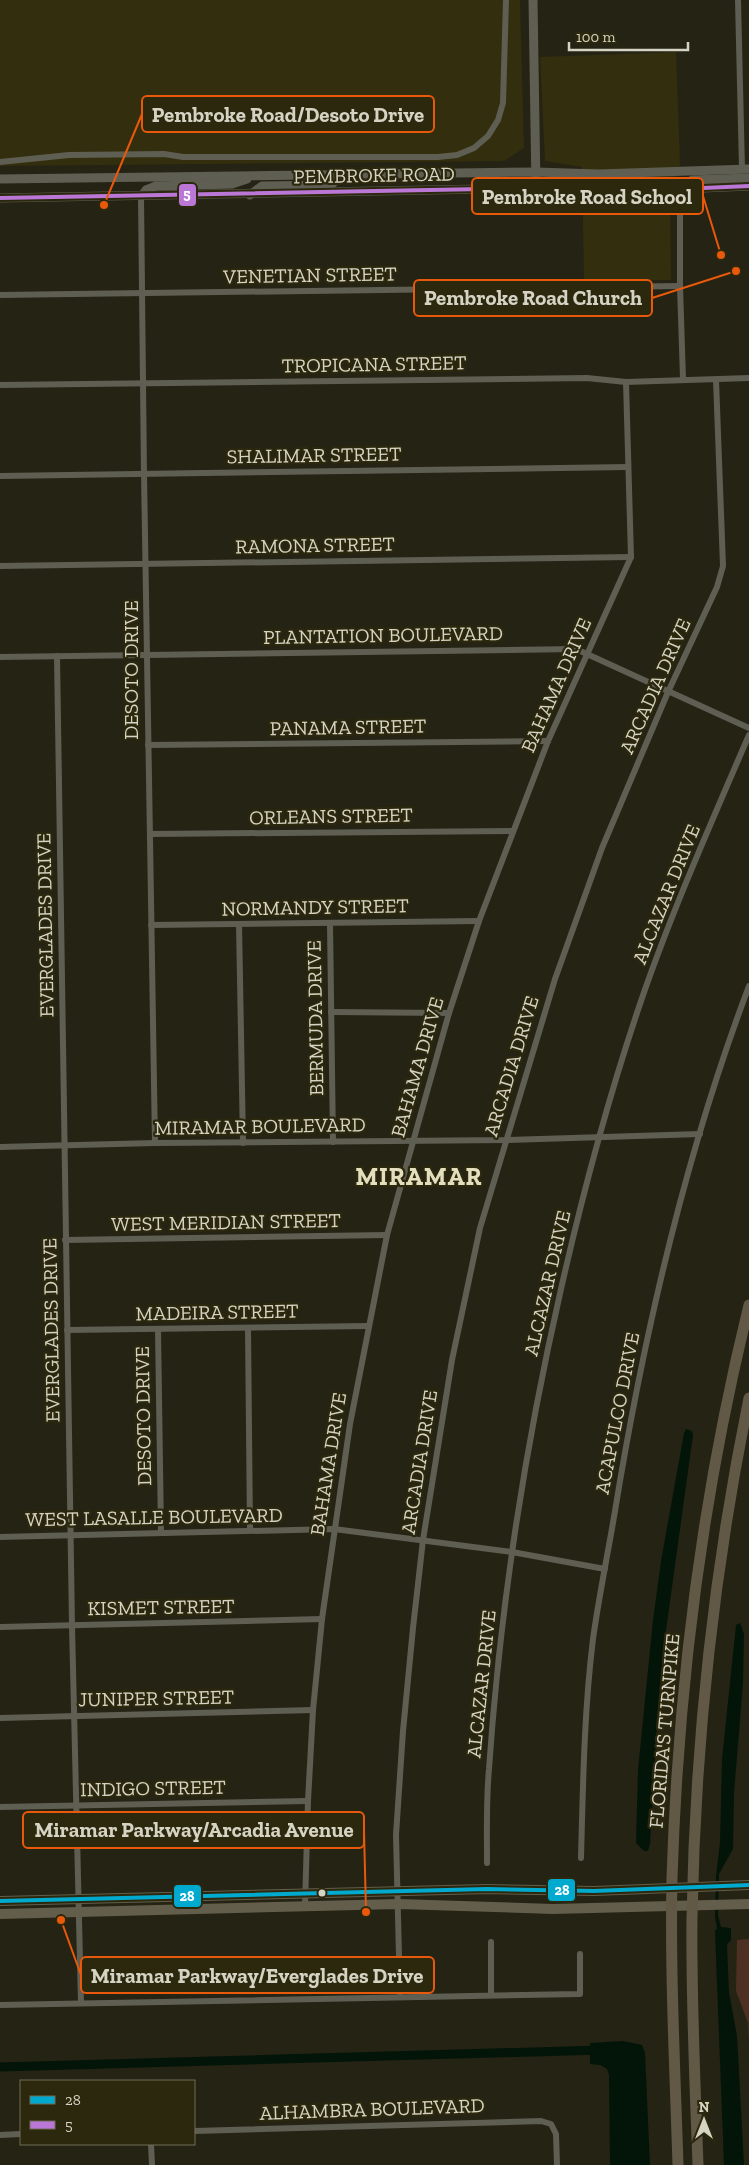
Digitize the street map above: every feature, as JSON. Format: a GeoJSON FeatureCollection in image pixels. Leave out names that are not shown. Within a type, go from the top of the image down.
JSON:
{"type":"FeatureCollection","features":[{"type":"Feature","properties":{"kind":"highway","name":"FLORIDA'S TURNPIKE"},"geometry":{"type":"LineString","coordinates":[[678,2165],[672,1928],[675,1814],[682,1712],[692,1618],[706,1517],[732,1376],[749,1305]]}},
{"type":"Feature","properties":{"kind":"highway","name":"FLORIDA'S TURNPIKE"},"geometry":{"type":"LineString","coordinates":[[698,2165],[692,1950],[698,1766],[716,1590],[749,1398]]}},
{"type":"Feature","properties":{"kind":"main road"},"geometry":{"type":"LineString","coordinates":[[533,0],[536,188]]}},
{"type":"Feature","properties":{"kind":"main road","name":"PEMBROKE ROAD"},"geometry":{"type":"LineString","coordinates":[[0,179],[536,172],[599,174],[746,169]]}},
{"type":"Feature","properties":{"kind":"main road"},"geometry":{"type":"LineString","coordinates":[[250,195],[262,186],[330,185],[341,175]]}},
{"type":"Feature","properties":{"kind":"main road"},"geometry":{"type":"LineString","coordinates":[[142,197],[146,190],[156,186],[232,184],[254,176]]}},
{"type":"Feature","properties":{"kind":"main road"},"geometry":{"type":"LineString","coordinates":[[680,189],[692,180],[749,178]]}},
{"type":"Feature","properties":{"kind":"main road","name":"PEMBROKE ROAD"},"geometry":{"type":"LineString","coordinates":[[0,198],[250,195],[536,188],[680,189],[749,186]]}},
{"type":"Feature","properties":{"kind":"main road"},"geometry":{"type":"LineString","coordinates":[[0,1901],[488,1889],[625,1890],[744,1886]]}},
{"type":"Feature","properties":{"kind":"main road"},"geometry":{"type":"LineString","coordinates":[[0,1914],[398,1904],[553,1909],[744,1904]]}},
{"type":"Feature","properties":{"kind":"street"},"geometry":{"type":"LineString","coordinates":[[0,162],[54,155],[107,154],[164,154],[183,157],[438,157],[457,155],[481,143],[494,128],[501,112],[506,0]]}},
{"type":"Feature","properties":{"kind":"street"},"geometry":{"type":"LineString","coordinates":[[738,0],[746,169]]}},
{"type":"Feature","properties":{"kind":"street"},"geometry":{"type":"LineString","coordinates":[[680,189],[680,286],[684,379]]}},
{"type":"Feature","properties":{"kind":"street","name":"DESOTO DRIVE"},"geometry":{"type":"LineString","coordinates":[[142,197],[144,474],[147,564],[148,745],[155,1143]]}},
{"type":"Feature","properties":{"kind":"street","name":"VENETIAN STREET"},"geometry":{"type":"LineString","coordinates":[[0,295],[680,286]]}},
{"type":"Feature","properties":{"kind":"street","name":"TROPICANA STREET"},"geometry":{"type":"LineString","coordinates":[[0,385],[587,378],[626,382],[749,378]]}},
{"type":"Feature","properties":{"kind":"street","name":"ARCADIA DRIVE"},"geometry":{"type":"LineString","coordinates":[[400,1997],[396,1835],[403,1731],[423,1540],[452,1360],[480,1228],[555,979],[602,848],[668,692],[717,587],[723,566],[716,380]]}},
{"type":"Feature","properties":{"kind":"street","name":"BAHAMA DRIVE"},"geometry":{"type":"LineString","coordinates":[[305,1906],[313,1710],[322,1619],[350,1424],[368,1326],[387,1236],[413,1141],[449,1013],[479,921],[548,741],[631,557],[626,382]]}},
{"type":"Feature","properties":{"kind":"street","name":"SHALIMAR STREET"},"geometry":{"type":"LineString","coordinates":[[0,476],[628,467]]}},
{"type":"Feature","properties":{"kind":"street","name":"RAMONA STREET"},"geometry":{"type":"LineString","coordinates":[[0,566],[631,557]]}},
{"type":"Feature","properties":{"kind":"street","name":"PLANTATION BOULEVARD"},"geometry":{"type":"LineString","coordinates":[[0,657],[576,649],[749,728]]}},
{"type":"Feature","properties":{"kind":"street","name":"EVERGLADES DRIVE"},"geometry":{"type":"LineString","coordinates":[[57,656],[65,1240],[81,2003]]}},
{"type":"Feature","properties":{"kind":"street","name":"ALCAZAR DRIVE"},"geometry":{"type":"LineString","coordinates":[[487,1863],[488,1772],[500,1636],[540,1382],[574,1234],[600,1137],[641,1002],[691,871],[749,736]]}},
{"type":"Feature","properties":{"kind":"street","name":"PANAMA STREET"},"geometry":{"type":"LineString","coordinates":[[148,745],[548,741]]}},
{"type":"Feature","properties":{"kind":"street","name":"ORLEANS STREET"},"geometry":{"type":"LineString","coordinates":[[150,834],[513,831]]}},
{"type":"Feature","properties":{"kind":"street","name":"NORMANDY STREET"},"geometry":{"type":"LineString","coordinates":[[151,925],[479,921]]}},
{"type":"Feature","properties":{"kind":"street"},"geometry":{"type":"LineString","coordinates":[[239,924],[243,1143]]}},
{"type":"Feature","properties":{"kind":"street","name":"BERMUDA DRIVE"},"geometry":{"type":"LineString","coordinates":[[330,924],[332,1142]]}},
{"type":"Feature","properties":{"kind":"street","name":"ACAPULCO DRIVE"},"geometry":{"type":"LineString","coordinates":[[581,1858],[585,1737],[594,1639],[633,1401],[678,1211],[731,1033],[749,986]]}},
{"type":"Feature","properties":{"kind":"street"},"geometry":{"type":"LineString","coordinates":[[331,1012],[449,1013]]}},
{"type":"Feature","properties":{"kind":"street","name":"MIRAMAR BOULEVARD"},"geometry":{"type":"LineString","coordinates":[[0,1147],[155,1143],[506,1140],[700,1134]]}},
{"type":"Feature","properties":{"kind":"street","name":"WEST MERIDIAN STREET"},"geometry":{"type":"LineString","coordinates":[[65,1240],[387,1236]]}},
{"type":"Feature","properties":{"kind":"street","name":"MADEIRA STREET"},"geometry":{"type":"LineString","coordinates":[[67,1330],[368,1326]]}},
{"type":"Feature","properties":{"kind":"street"},"geometry":{"type":"LineString","coordinates":[[248,1328],[250,1530]]}},
{"type":"Feature","properties":{"kind":"street","name":"DESOTO DRIVE"},"geometry":{"type":"LineString","coordinates":[[158,1329],[161,1532]]}},
{"type":"Feature","properties":{"kind":"street","name":"WEST LASALLE BOULEVARD"},"geometry":{"type":"LineString","coordinates":[[0,1537],[334,1529],[512,1552],[605,1569]]}},
{"type":"Feature","properties":{"kind":"street","name":"KISMET STREET"},"geometry":{"type":"LineString","coordinates":[[0,1627],[322,1619]]}},
{"type":"Feature","properties":{"kind":"street","name":"JUNIPER STREET"},"geometry":{"type":"LineString","coordinates":[[0,1718],[313,1710]]}},
{"type":"Feature","properties":{"kind":"street","name":"INDIGO STREET"},"geometry":{"type":"LineString","coordinates":[[0,1807],[308,1802]]}},
{"type":"Feature","properties":{"kind":"street"},"geometry":{"type":"LineString","coordinates":[[491,1942],[491,1994]]}},
{"type":"Feature","properties":{"kind":"street"},"geometry":{"type":"LineString","coordinates":[[0,2006],[491,1994],[580,1994],[580,1954]]}},
{"type":"Feature","properties":{"kind":"street","name":"ALHAMBRA BOULEVARD"},"geometry":{"type":"LineString","coordinates":[[195,2131],[541,2121],[551,2124],[556,2134],[557,2165]]}},
{"type":"Feature","properties":{"kind":"street"},"geometry":{"type":"LineString","coordinates":[[0,2135],[20,2134]]}},
{"type":"Feature","properties":{"kind":"street"},"geometry":{"type":"LineString","coordinates":[[152,2145],[152,2165]]}},
{"type":"Feature","properties":{"kind":"shaded area"},"geometry":{"type":"Polygon","coordinates":[[[0,0],[520,0],[524,148],[504,161],[0,166],[0,0]]]}},
{"type":"Feature","properties":{"kind":"shaded area"},"geometry":{"type":"Polygon","coordinates":[[[676,52],[680,165],[670,195],[671,280],[584,280],[582,167],[545,161],[540,57],[676,52]]]}},
{"type":"Feature","properties":{"kind":"shaded area"},"geometry":{"type":"Polygon","coordinates":[[[686,1429],[692,1431],[693,1435],[664,1645],[658,1708],[650,1844],[648,1851],[644,1851],[636,1843],[638,1770],[661,1561],[686,1429]]]}},
{"type":"Feature","properties":{"kind":"shaded area"},"geometry":{"type":"Polygon","coordinates":[[[740,1623],[744,1634],[743,1683],[734,1793],[733,1849],[719,1874],[718,1915],[721,1927],[731,1928],[731,1940],[727,1945],[729,1992],[737,2036],[744,2165],[724,2165],[715,1931],[717,1928],[715,1918],[716,1876],[720,1842],[722,1759],[736,1625],[740,1623]]]}},
{"type":"Feature","properties":{"kind":"shaded area"},"geometry":{"type":"Polygon","coordinates":[[[749,1939],[749,2042],[748,2023],[736,1991],[737,1940],[749,1939]]]}},
{"type":"Feature","properties":{"kind":"shaded area"},"geometry":{"type":"Polygon","coordinates":[[[623,2041],[642,2045],[645,2053],[650,2165],[610,2165],[609,2075],[607,2069],[600,2065],[590,2064],[590,2043],[623,2041]]]}},
{"type":"Feature","properties":{"kind":"waterway"},"geometry":{"type":"LineString","coordinates":[[0,2067],[602,2050]]}},
{"type":"Feature","properties":{"kind":"transit line","name":"5"},"geometry":{"type":"LineString","coordinates":[[0,198],[536,188],[680,189],[749,186]]}},
{"type":"Feature","properties":{"kind":"transit line","name":"28"},"geometry":{"type":"LineString","coordinates":[[0,1901],[487,1889],[594,1891],[749,1885]]}},
{"type":"Feature","properties":{"kind":"place","name":"Pembroke Road/Desoto Drive"},"geometry":{"type":"Point","coordinates":[104,205]}},
{"type":"Feature","properties":{"kind":"place","name":"Pembroke Road School"},"geometry":{"type":"Point","coordinates":[721,255]}},
{"type":"Feature","properties":{"kind":"place","name":"Pembroke Road Church"},"geometry":{"type":"Point","coordinates":[736,271]}},
{"type":"Feature","properties":{"kind":"place","name":"Miramar Parkway/Arcadia Avenue"},"geometry":{"type":"Point","coordinates":[366,1912]}},
{"type":"Feature","properties":{"kind":"place","name":"Miramar Parkway/Everglades Drive"},"geometry":{"type":"Point","coordinates":[61,1920]}},
{"type":"Feature","properties":{"kind":"district","name":"MIRAMAR"},"geometry":{"type":"Point","coordinates":[419,1176]}}]}
